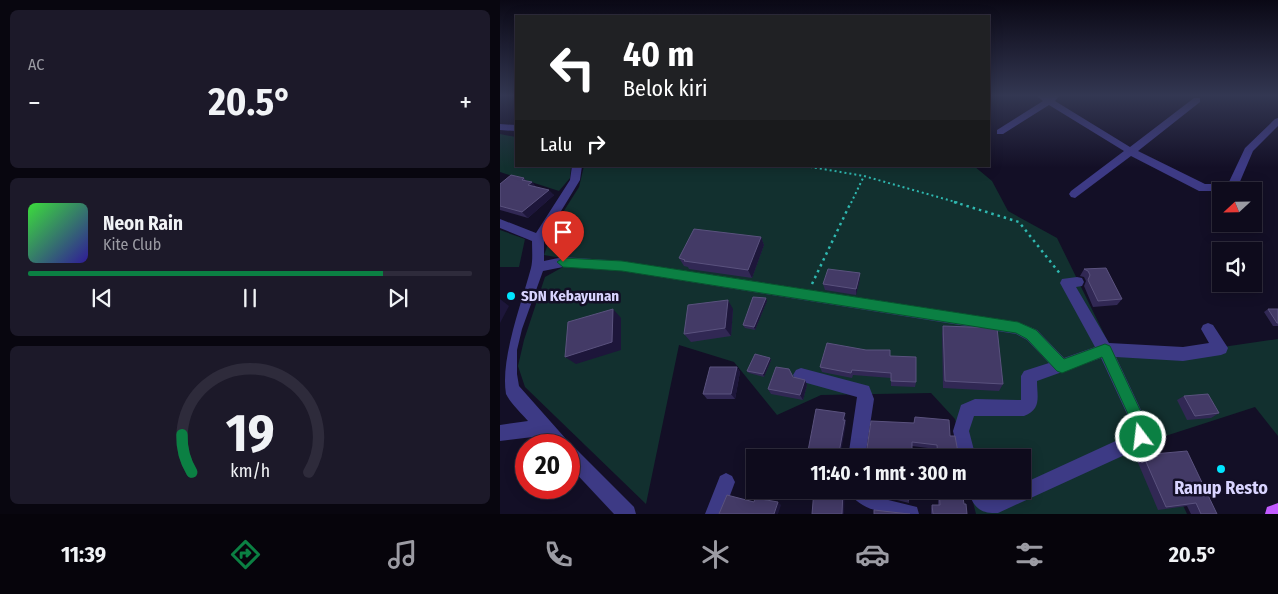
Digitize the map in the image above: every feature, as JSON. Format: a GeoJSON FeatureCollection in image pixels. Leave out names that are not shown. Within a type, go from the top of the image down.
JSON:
{"type":"FeatureCollection","features":[{"type":"Feature","properties":{"kind":"main road"},"geometry":{"type":"LineString","coordinates":[[1274,514],[1278,512]]}},
{"type":"Feature","properties":{"kind":"street"},"geometry":{"type":"LineString","coordinates":[[1000,132],[1017,120]]}},
{"type":"Feature","properties":{"kind":"street"},"geometry":{"type":"LineString","coordinates":[[1083,120],[1130,151],[1204,188],[1232,188],[1249,150],[1276,125]]}},
{"type":"Feature","properties":{"kind":"street"},"geometry":{"type":"LineString","coordinates":[[1075,194],[1171,120]]}},
{"type":"Feature","properties":{"kind":"street"},"geometry":{"type":"LineString","coordinates":[[500,126],[515,128]]}},
{"type":"Feature","properties":{"kind":"street"},"geometry":{"type":"LineString","coordinates":[[550,434],[512,390],[509,374],[510,350],[515,329],[542,266],[538,239],[575,180],[578,167]]}},
{"type":"Feature","properties":{"kind":"street"},"geometry":{"type":"LineString","coordinates":[[500,223],[538,239]]}},
{"type":"Feature","properties":{"kind":"street"},"geometry":{"type":"LineString","coordinates":[[542,266],[561,263],[622,266],[1018,328],[1032,335],[1062,366]]}},
{"type":"Feature","properties":{"kind":"street"},"geometry":{"type":"LineString","coordinates":[[1031,489],[1141,437],[1141,427],[1072,283]]}},
{"type":"Feature","properties":{"kind":"street"},"geometry":{"type":"LineString","coordinates":[[966,449],[961,431],[967,411],[975,406],[1024,408],[1029,405],[1030,376],[1105,350],[1183,354],[1221,348],[1208,329]]}},
{"type":"Feature","properties":{"kind":"street"},"geometry":{"type":"LineString","coordinates":[[801,375],[863,391],[866,399],[858,449]]}},
{"type":"Feature","properties":{"kind":"street"},"geometry":{"type":"LineString","coordinates":[[500,433],[544,427]]}},
{"type":"Feature","properties":{"kind":"street"},"geometry":{"type":"LineString","coordinates":[[580,465],[627,514]]}},
{"type":"Feature","properties":{"kind":"street"},"geometry":{"type":"LineString","coordinates":[[714,514],[726,482]]}},
{"type":"Feature","properties":{"kind":"street"},"geometry":{"type":"LineString","coordinates":[[863,499],[869,503],[910,514]]}},
{"type":"Feature","properties":{"kind":"street"},"geometry":{"type":"LineString","coordinates":[[981,499],[986,506],[992,507],[1009,499]]}},
{"type":"Feature","properties":{"kind":"path"},"geometry":{"type":"LineString","coordinates":[[811,167],[864,176],[1019,222],[1072,283]]}},
{"type":"Feature","properties":{"kind":"path"},"geometry":{"type":"LineString","coordinates":[[807,295],[864,176]]}},
{"type":"Feature","properties":{"kind":"green space"},"geometry":{"type":"Polygon","coordinates":[[[500,134],[515,137],[515,167],[571,167],[570,178],[559,191],[500,172],[500,134]]]}},
{"type":"Feature","properties":{"kind":"green space"},"geometry":{"type":"Polygon","coordinates":[[[584,167],[975,167],[992,181],[1008,211],[1057,238],[1111,348],[1209,349],[1278,339],[1278,436],[1255,407],[1153,440],[1187,514],[976,514],[972,499],[1031,499],[1031,449],[961,449],[955,419],[931,393],[821,395],[777,415],[734,362],[679,345],[646,504],[580,440],[580,434],[574,434],[525,387],[518,366],[524,340],[545,277],[563,267],[562,258],[544,255],[555,225],[579,187],[584,167]]]}},
{"type":"Feature","properties":{"kind":"green space"},"geometry":{"type":"Polygon","coordinates":[[[500,230],[525,239],[519,267],[500,267],[500,230]]]}},
{"type":"Feature","properties":{"kind":"building"},"geometry":{"type":"Polygon","coordinates":[[[511,175],[532,182],[528,185],[549,190],[522,212],[500,206],[500,184],[511,175]]]}},
{"type":"Feature","properties":{"kind":"building"},"geometry":{"type":"Polygon","coordinates":[[[694,229],[761,237],[748,270],[684,261],[679,258],[694,229]]]}},
{"type":"Feature","properties":{"kind":"building"},"geometry":{"type":"Polygon","coordinates":[[[1106,268],[1122,299],[1098,301],[1088,280],[1090,275],[1084,269],[1106,268]]]}},
{"type":"Feature","properties":{"kind":"building"},"geometry":{"type":"Polygon","coordinates":[[[828,269],[860,273],[856,289],[823,284],[828,269]]]}},
{"type":"Feature","properties":{"kind":"building"},"geometry":{"type":"Polygon","coordinates":[[[753,297],[766,298],[754,327],[743,325],[753,297]]]}},
{"type":"Feature","properties":{"kind":"building"},"geometry":{"type":"Polygon","coordinates":[[[728,300],[725,328],[684,334],[688,305],[728,300]]]}},
{"type":"Feature","properties":{"kind":"building"},"geometry":{"type":"Polygon","coordinates":[[[613,309],[612,342],[565,357],[568,322],[613,309]]]}},
{"type":"Feature","properties":{"kind":"building"},"geometry":{"type":"Polygon","coordinates":[[[1268,309],[1278,309],[1278,323],[1277,323],[1268,309]]]}},
{"type":"Feature","properties":{"kind":"building"},"geometry":{"type":"Polygon","coordinates":[[[943,326],[997,328],[1003,384],[945,381],[943,326]]]}},
{"type":"Feature","properties":{"kind":"building"},"geometry":{"type":"Polygon","coordinates":[[[827,343],[866,350],[890,350],[890,356],[916,357],[916,382],[891,381],[891,373],[852,370],[851,373],[820,367],[827,343]]]}},
{"type":"Feature","properties":{"kind":"building"},"geometry":{"type":"Polygon","coordinates":[[[755,354],[770,358],[763,374],[747,371],[755,354]]]}},
{"type":"Feature","properties":{"kind":"building"},"geometry":{"type":"Polygon","coordinates":[[[710,367],[737,367],[731,394],[703,394],[710,367]]]}},
{"type":"Feature","properties":{"kind":"building"},"geometry":{"type":"Polygon","coordinates":[[[776,367],[789,369],[793,377],[805,380],[800,395],[768,389],[776,367]]]}},
{"type":"Feature","properties":{"kind":"building"},"geometry":{"type":"Polygon","coordinates":[[[1208,394],[1219,413],[1195,416],[1184,396],[1208,394]]]}},
{"type":"Feature","properties":{"kind":"building"},"geometry":{"type":"Polygon","coordinates":[[[816,409],[845,413],[840,449],[808,449],[816,409]]]}},
{"type":"Feature","properties":{"kind":"building"},"geometry":{"type":"Polygon","coordinates":[[[915,417],[949,420],[950,436],[955,436],[957,449],[937,449],[937,445],[912,442],[912,449],[867,449],[871,421],[914,423],[915,417]]]}},
{"type":"Feature","properties":{"kind":"building"},"geometry":{"type":"Polygon","coordinates":[[[1187,451],[1217,514],[1201,514],[1196,503],[1166,507],[1143,455],[1187,451]]]}},
{"type":"Feature","properties":{"kind":"building"},"geometry":{"type":"Polygon","coordinates":[[[727,495],[754,502],[755,499],[761,499],[778,502],[774,514],[719,514],[727,495]]]}},
{"type":"Feature","properties":{"kind":"building"},"geometry":{"type":"Polygon","coordinates":[[[813,499],[843,499],[842,514],[812,514],[813,499]]]}},
{"type":"Feature","properties":{"kind":"building"},"geometry":{"type":"Polygon","coordinates":[[[940,499],[963,499],[967,514],[933,514],[932,505],[940,505],[940,499]]]}},
{"type":"Feature","properties":{"kind":"building"},"geometry":{"type":"Polygon","coordinates":[[[874,510],[909,514],[874,514],[874,510]]]}},
{"type":"Feature","properties":{"kind":"place","name":"SDN Kebayunan"},"geometry":{"type":"Point","coordinates":[511,296]}},
{"type":"Feature","properties":{"kind":"place","name":"Ranup Resto"},"geometry":{"type":"Point","coordinates":[1221,469]}},
{"type":"Feature","properties":{"kind":"route"},"geometry":{"type":"LineString","coordinates":[[563,262],[622,266],[1018,328],[1032,335],[1062,366],[1105,350],[1141,427],[1141,437]]}}]}
